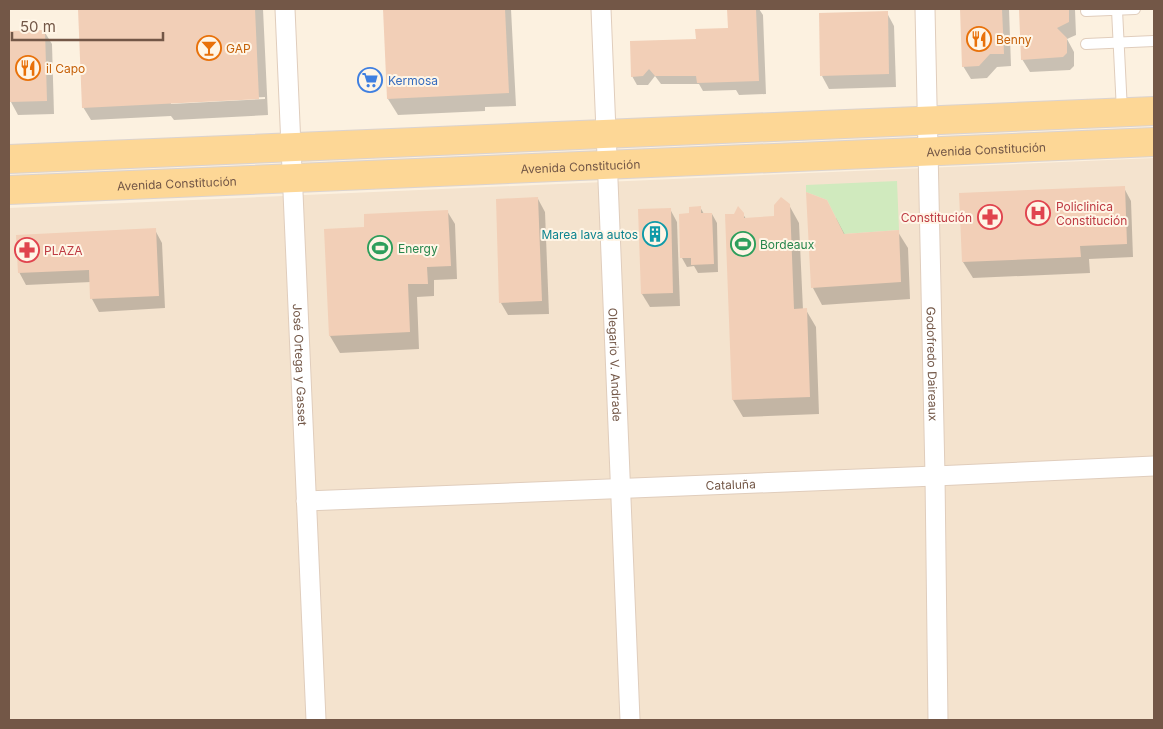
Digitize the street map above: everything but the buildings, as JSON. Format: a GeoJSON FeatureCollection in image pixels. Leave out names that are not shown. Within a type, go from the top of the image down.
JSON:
{"type":"FeatureCollection","features":[{"type":"Feature","properties":{"kind":"main road"},"geometry":{"type":"LineString","coordinates":[[9,159],[1154,110]]}},
{"type":"Feature","properties":{"kind":"main road","name":"Avenida Constitución"},"geometry":{"type":"LineString","coordinates":[[9,190],[1154,142]]}},
{"type":"Feature","properties":{"kind":"street","name":"José Ortega y Gasset"},"geometry":{"type":"LineString","coordinates":[[285,9],[316,720]]}},
{"type":"Feature","properties":{"kind":"street","name":"Olegario V. Andrade"},"geometry":{"type":"LineString","coordinates":[[601,9],[630,720]]}},
{"type":"Feature","properties":{"kind":"street","name":"Godofredo Daireaux"},"geometry":{"type":"LineString","coordinates":[[925,9],[938,720]]}},
{"type":"Feature","properties":{"kind":"street","name":"Cataluña"},"geometry":{"type":"LineString","coordinates":[[306,501],[1154,466]]}},
{"type":"Feature","properties":{"kind":"lane"},"geometry":{"type":"LineString","coordinates":[[1086,11],[1135,9]]}},
{"type":"Feature","properties":{"kind":"lane"},"geometry":{"type":"LineString","coordinates":[[1117,10],[1122,112]]}},
{"type":"Feature","properties":{"kind":"lane"},"geometry":{"type":"LineString","coordinates":[[1086,44],[1154,40]]}},
{"type":"Feature","properties":{"kind":"shaded area"},"geometry":{"type":"Polygon","coordinates":[[[1154,158],[1154,720],[9,720],[9,208],[1154,158]]]}},
{"type":"Feature","properties":{"kind":"green space"},"geometry":{"type":"Polygon","coordinates":[[[897,181],[899,230],[844,234],[827,200],[806,192],[806,185],[897,181]]]}},
{"type":"Feature","properties":{"kind":"place","name":"Benny"},"geometry":{"type":"Point","coordinates":[979,39]}},
{"type":"Feature","properties":{"kind":"place","name":"GAP"},"geometry":{"type":"Point","coordinates":[209,48]}},
{"type":"Feature","properties":{"kind":"place","name":"il Capo"},"geometry":{"type":"Point","coordinates":[28,68]}},
{"type":"Feature","properties":{"kind":"place","name":"Kermosa"},"geometry":{"type":"Point","coordinates":[370,80]}},
{"type":"Feature","properties":{"kind":"place","name":"Policlinica Constitución"},"geometry":{"type":"Point","coordinates":[1038,213]}},
{"type":"Feature","properties":{"kind":"place","name":"Constitución"},"geometry":{"type":"Point","coordinates":[990,217]}},
{"type":"Feature","properties":{"kind":"place","name":"Marea lava autos"},"geometry":{"type":"Point","coordinates":[655,234]}},
{"type":"Feature","properties":{"kind":"place","name":"Bordeaux"},"geometry":{"type":"Point","coordinates":[743,244]}},
{"type":"Feature","properties":{"kind":"place","name":"Energy"},"geometry":{"type":"Point","coordinates":[380,248]}},
{"type":"Feature","properties":{"kind":"place","name":"PLAZA"},"geometry":{"type":"Point","coordinates":[27,250]}}]}
